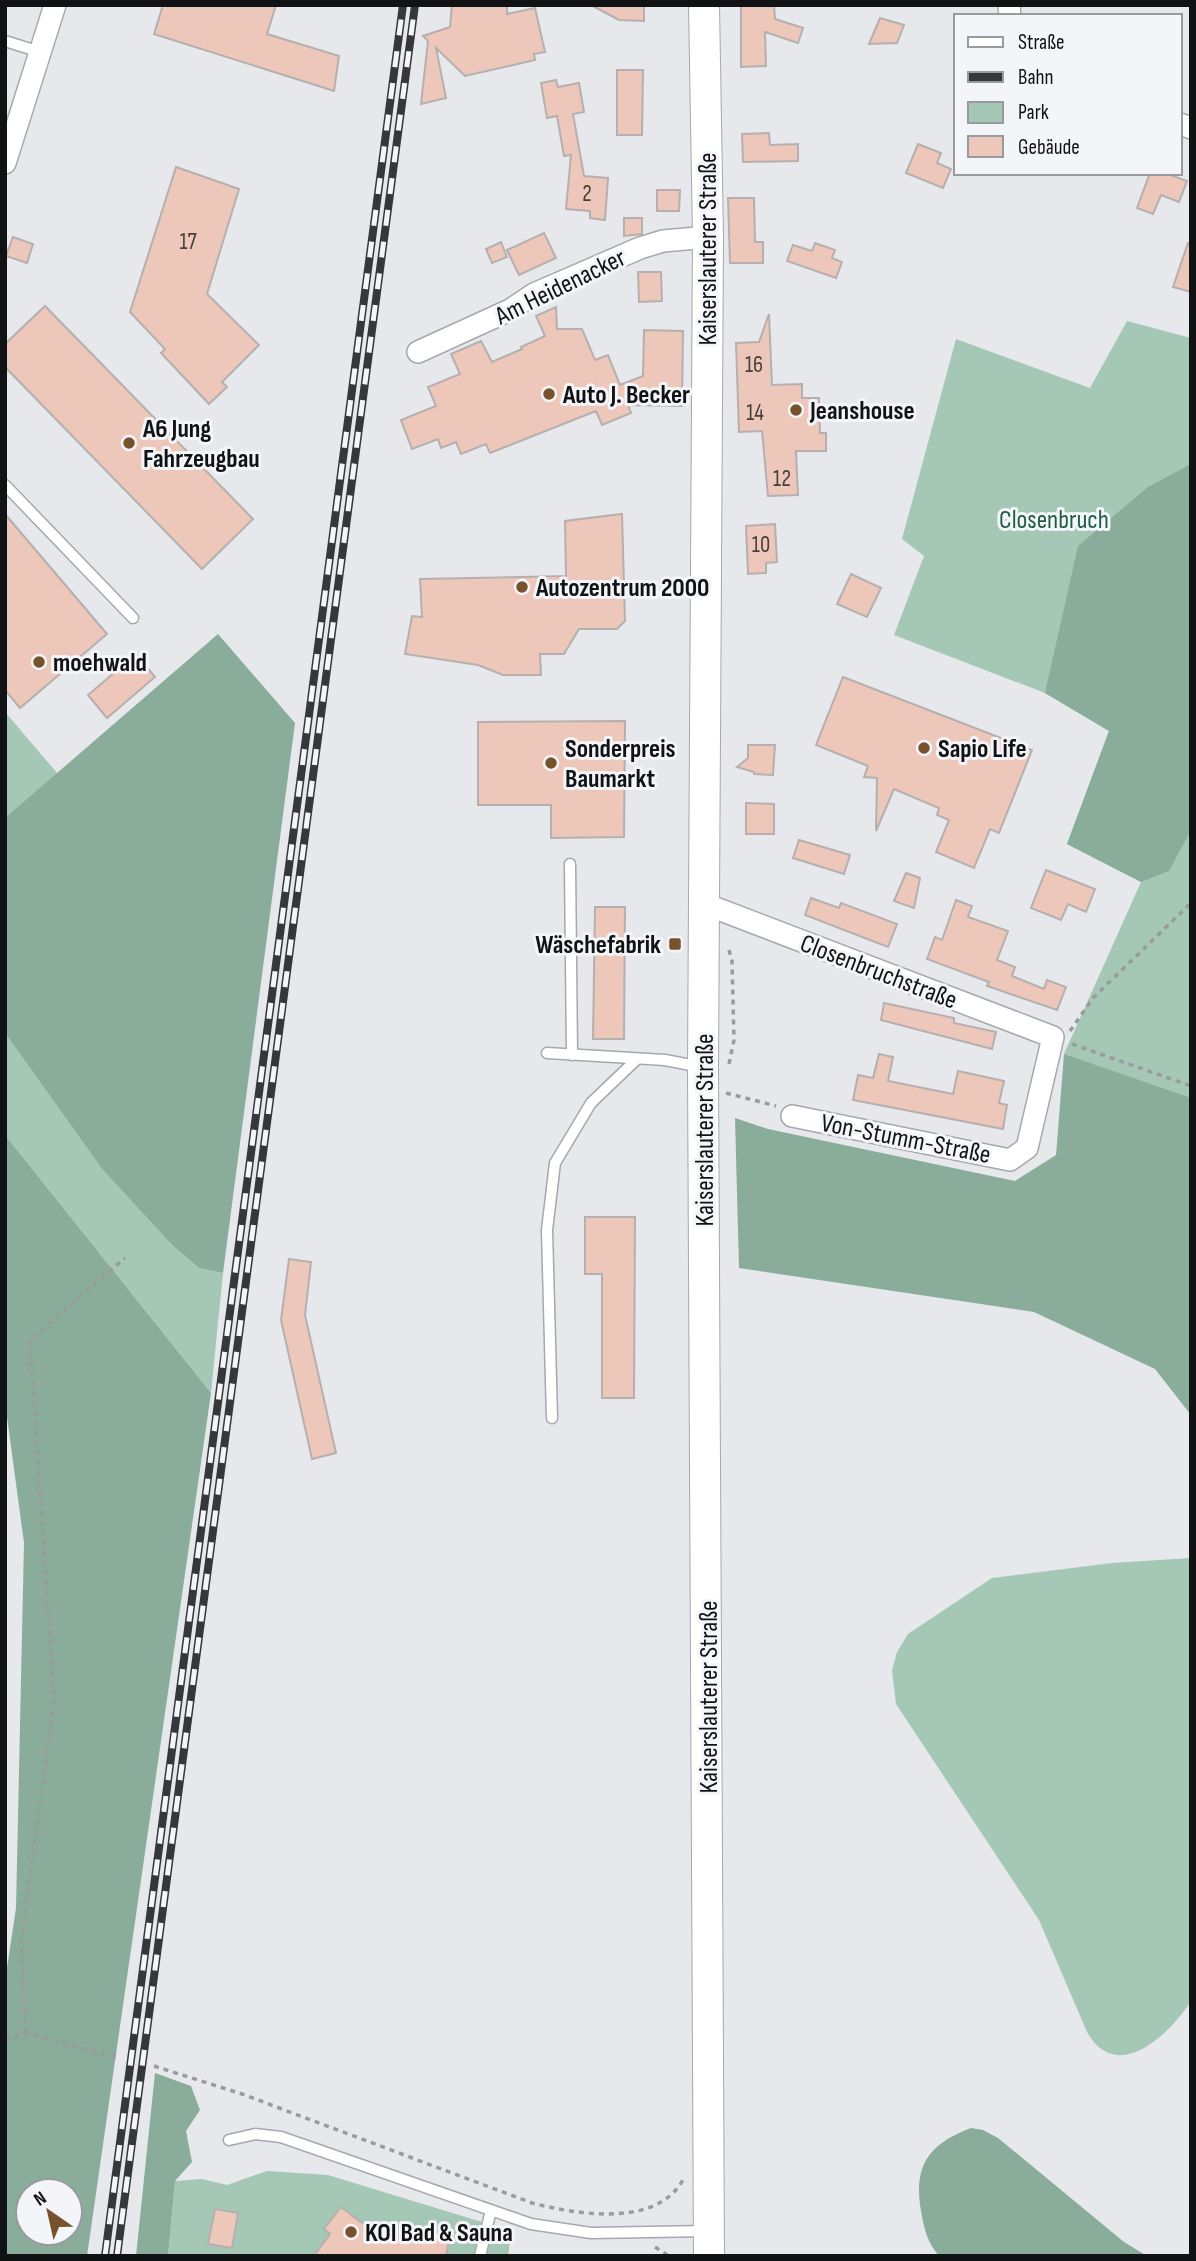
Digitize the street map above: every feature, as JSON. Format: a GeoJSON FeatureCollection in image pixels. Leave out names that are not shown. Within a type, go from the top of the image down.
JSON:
{"type":"FeatureCollection","features":[{"type":"Feature","properties":{"kind":"main road","name":"Kaiserslauterer Straße"},"geometry":{"type":"LineString","coordinates":[[704,5],[708,237],[705,904],[719,1074],[709,2243]]}},
{"type":"Feature","properties":{"kind":"street"},"geometry":{"type":"LineString","coordinates":[[5,163],[55,5]]}},
{"type":"Feature","properties":{"kind":"street","name":"Am Heidenacker"},"geometry":{"type":"LineString","coordinates":[[418,352],[640,247],[663,241],[708,237]]}},
{"type":"Feature","properties":{"kind":"street","name":"Closenbruchstraße"},"geometry":{"type":"LineString","coordinates":[[705,904],[1053,1037]]}},
{"type":"Feature","properties":{"kind":"street","name":"Von-Stumm-Straße"},"geometry":{"type":"LineString","coordinates":[[792,1116],[1010,1160],[1027,1148],[1053,1037]]}},
{"type":"Feature","properties":{"kind":"lane"},"geometry":{"type":"LineString","coordinates":[[5,41],[40,52]]}},
{"type":"Feature","properties":{"kind":"lane"},"geometry":{"type":"LineString","coordinates":[[5,485],[133,618]]}},
{"type":"Feature","properties":{"kind":"lane"},"geometry":{"type":"LineString","coordinates":[[570,864],[572,1055]]}},
{"type":"Feature","properties":{"kind":"lane"},"geometry":{"type":"LineString","coordinates":[[547,1053],[665,1060],[719,1074]]}},
{"type":"Feature","properties":{"kind":"lane"},"geometry":{"type":"LineString","coordinates":[[552,1418],[547,1230],[555,1163],[591,1103],[637,1059]]}},
{"type":"Feature","properties":{"kind":"lane"},"geometry":{"type":"LineString","coordinates":[[229,2140],[255,2134],[281,2137],[531,2224],[709,2243]]}},
{"type":"Feature","properties":{"kind":"lane"},"geometry":{"type":"LineString","coordinates":[[480,2256],[491,2210]]}},
{"type":"Feature","properties":{"kind":"path"},"geometry":{"type":"LineString","coordinates":[[1191,903],[1093,999],[1063,1041],[1191,1086]]}},
{"type":"Feature","properties":{"kind":"path"},"geometry":{"type":"LineString","coordinates":[[726,1093],[719,1074],[734,1040],[733,961],[729,948]]}},
{"type":"Feature","properties":{"kind":"path"},"geometry":{"type":"LineString","coordinates":[[719,1074],[726,1093]]}},
{"type":"Feature","properties":{"kind":"path"},"geometry":{"type":"LineString","coordinates":[[726,1093],[785,1108],[792,1116]]}},
{"type":"Feature","properties":{"kind":"path"},"geometry":{"type":"LineString","coordinates":[[26,2033],[21,1942],[54,1700],[30,1340],[125,1258]]}},
{"type":"Feature","properties":{"kind":"path"},"geometry":{"type":"LineString","coordinates":[[5,2040],[26,2033],[120,2058]]}},
{"type":"Feature","properties":{"kind":"path"},"geometry":{"type":"LineString","coordinates":[[153,2066],[242,2094],[532,2203],[594,2215],[639,2210]]}},
{"type":"Feature","properties":{"kind":"green space","name":"Closenbruch"},"geometry":{"type":"Polygon","coordinates":[[[1127,321],[1191,338],[1191,1105],[1064,1054],[1141,882],[1067,844],[1109,731],[1045,693],[894,635],[924,556],[902,539],[956,339],[1090,388],[1127,321]]]}},
{"type":"Feature","properties":{"kind":"green space"},"geometry":{"type":"Polygon","coordinates":[[[1191,464],[1191,830],[1169,871],[1141,882],[1067,844],[1109,731],[1045,693],[1078,546],[1148,487],[1191,464]]]}},
{"type":"Feature","properties":{"kind":"green space"},"geometry":{"type":"Polygon","coordinates":[[[218,634],[295,723],[223,1273],[199,1268],[172,1245],[102,1169],[5,1033],[5,818],[218,634]]]}},
{"type":"Feature","properties":{"kind":"green space"},"geometry":{"type":"Polygon","coordinates":[[[5,712],[58,774],[5,818],[5,712]]]}},
{"type":"Feature","properties":{"kind":"green space"},"geometry":{"type":"Polygon","coordinates":[[[5,1033],[102,1169],[172,1245],[199,1268],[223,1273],[211,1393],[5,1135],[5,1033]]]}},
{"type":"Feature","properties":{"kind":"green space"},"geometry":{"type":"Polygon","coordinates":[[[1064,1054],[1191,1098],[1191,1415],[1155,1369],[1034,1312],[739,1268],[735,1118],[768,1129],[1015,1181],[1056,1155],[1064,1054]]]}},
{"type":"Feature","properties":{"kind":"green space"},"geometry":{"type":"Polygon","coordinates":[[[5,1135],[211,1393],[87,2256],[5,2256],[5,1981],[16,1908],[24,1543],[5,1402],[5,1135]]]}},
{"type":"Feature","properties":{"kind":"green space"},"geometry":{"type":"Polygon","coordinates":[[[1191,1558],[1191,2001],[1170,2028],[1156,2040],[1127,2054],[1113,2054],[1099,2047],[1087,2032],[1039,1920],[896,1704],[892,1670],[897,1652],[908,1634],[992,1578],[1112,1563],[1191,1558]]]}},
{"type":"Feature","properties":{"kind":"green space"},"geometry":{"type":"Polygon","coordinates":[[[155,2073],[191,2086],[200,2110],[186,2131],[192,2162],[175,2181],[168,2256],[136,2256],[155,2073]]]}},
{"type":"Feature","properties":{"kind":"green space"},"geometry":{"type":"Polygon","coordinates":[[[971,2128],[983,2130],[998,2138],[1124,2242],[1147,2256],[939,2256],[929,2240],[922,2217],[919,2195],[922,2169],[927,2158],[944,2141],[971,2128]]]}},
{"type":"Feature","properties":{"kind":"green space"},"geometry":{"type":"Polygon","coordinates":[[[267,2171],[328,2175],[495,2226],[511,2236],[508,2256],[168,2256],[175,2181],[202,2179],[227,2185],[267,2171]]]}},
{"type":"Feature","properties":{"kind":"building"},"geometry":{"type":"Polygon","coordinates":[[[163,5],[276,5],[267,34],[339,56],[334,91],[154,34],[163,5]]]}},
{"type":"Feature","properties":{"kind":"building"},"geometry":{"type":"Polygon","coordinates":[[[452,5],[507,5],[507,14],[535,8],[545,52],[534,54],[535,60],[465,76],[436,48],[446,98],[421,104],[428,41],[423,36],[450,27],[452,5]]]}},
{"type":"Feature","properties":{"kind":"building"},"geometry":{"type":"Polygon","coordinates":[[[591,5],[644,5],[644,21],[619,20],[591,5]]]}},
{"type":"Feature","properties":{"kind":"building"},"geometry":{"type":"Polygon","coordinates":[[[741,5],[774,5],[775,19],[803,28],[798,43],[765,32],[766,66],[741,67],[741,5]]]}},
{"type":"Feature","properties":{"kind":"building"},"geometry":{"type":"Polygon","coordinates":[[[880,18],[904,25],[897,43],[869,44],[880,18]]]}},
{"type":"Feature","properties":{"kind":"building"},"geometry":{"type":"Polygon","coordinates":[[[617,70],[643,70],[642,135],[617,135],[617,70]]]}},
{"type":"Feature","properties":{"kind":"building"},"geometry":{"type":"Polygon","coordinates":[[[556,80],[558,87],[579,83],[584,112],[573,114],[584,176],[608,178],[605,220],[590,218],[590,211],[566,209],[571,155],[564,156],[557,116],[547,118],[541,83],[556,80]]]}},
{"type":"Feature","properties":{"kind":"building"},"geometry":{"type":"Polygon","coordinates":[[[769,133],[770,145],[798,144],[798,161],[743,162],[742,134],[769,133]]]}},
{"type":"Feature","properties":{"kind":"building"},"geometry":{"type":"Polygon","coordinates":[[[918,144],[941,153],[937,163],[951,169],[943,188],[906,173],[918,144]]]}},
{"type":"Feature","properties":{"kind":"building"},"geometry":{"type":"Polygon","coordinates":[[[176,167],[239,189],[207,294],[259,345],[222,382],[227,387],[209,404],[161,353],[165,349],[130,312],[176,167]]]}},
{"type":"Feature","properties":{"kind":"building"},"geometry":{"type":"Polygon","coordinates":[[[1149,175],[1170,175],[1187,181],[1179,202],[1161,195],[1153,214],[1137,208],[1149,175]]]}},
{"type":"Feature","properties":{"kind":"building"},"geometry":{"type":"Polygon","coordinates":[[[657,190],[680,190],[679,211],[657,211],[657,190]]]}},
{"type":"Feature","properties":{"kind":"building"},"geometry":{"type":"Polygon","coordinates":[[[728,198],[754,198],[755,242],[763,242],[763,263],[730,263],[728,198]]]}},
{"type":"Feature","properties":{"kind":"building"},"geometry":{"type":"Polygon","coordinates":[[[624,218],[642,218],[642,234],[624,236],[624,218]]]}},
{"type":"Feature","properties":{"kind":"building"},"geometry":{"type":"Polygon","coordinates":[[[544,233],[556,258],[519,275],[507,250],[544,233]]]}},
{"type":"Feature","properties":{"kind":"building"},"geometry":{"type":"Polygon","coordinates":[[[13,237],[33,244],[27,263],[6,256],[13,237]]]}},
{"type":"Feature","properties":{"kind":"building"},"geometry":{"type":"Polygon","coordinates":[[[501,242],[507,257],[492,263],[486,249],[501,242]]]}},
{"type":"Feature","properties":{"kind":"building"},"geometry":{"type":"Polygon","coordinates":[[[815,243],[835,250],[832,258],[842,262],[836,278],[787,261],[793,245],[812,251],[815,243]]]}},
{"type":"Feature","properties":{"kind":"building"},"geometry":{"type":"Polygon","coordinates":[[[1188,243],[1191,243],[1191,292],[1173,287],[1188,243]]]}},
{"type":"Feature","properties":{"kind":"building"},"geometry":{"type":"Polygon","coordinates":[[[638,272],[661,272],[662,301],[639,302],[638,272]]]}},
{"type":"Feature","properties":{"kind":"building","name":"A6 Jung Fahrzeugbau"},"geometry":{"type":"Polygon","coordinates":[[[45,306],[253,519],[202,569],[5,367],[5,344],[45,306]]]}},
{"type":"Feature","properties":{"kind":"building","name":"Auto J. Becker"},"geometry":{"type":"Polygon","coordinates":[[[556,307],[557,329],[582,329],[595,360],[608,355],[620,385],[643,376],[644,330],[683,331],[682,406],[628,405],[631,413],[602,425],[596,411],[490,453],[486,444],[461,454],[456,442],[441,448],[438,439],[412,449],[401,420],[436,406],[428,387],[460,374],[451,354],[481,341],[492,362],[522,349],[521,347],[545,336],[536,316],[556,307]]]}},
{"type":"Feature","properties":{"kind":"building"},"geometry":{"type":"Polygon","coordinates":[[[769,314],[772,385],[802,384],[802,398],[819,398],[820,433],[826,433],[826,451],[796,451],[798,495],[768,496],[762,431],[739,432],[736,343],[759,342],[769,314]]]}},
{"type":"Feature","properties":{"kind":"building","name":"moehwald"},"geometry":{"type":"Polygon","coordinates":[[[5,514],[107,634],[20,708],[5,690],[5,514]]]}},
{"type":"Feature","properties":{"kind":"building","name":"Autozentrum 2000"},"geometry":{"type":"Polygon","coordinates":[[[622,514],[625,621],[617,629],[579,629],[564,654],[540,654],[541,675],[503,675],[478,665],[405,654],[412,616],[422,617],[420,579],[566,576],[565,521],[622,514]]]}},
{"type":"Feature","properties":{"kind":"building"},"geometry":{"type":"Polygon","coordinates":[[[775,524],[777,562],[766,563],[766,573],[748,574],[746,526],[775,524]]]}},
{"type":"Feature","properties":{"kind":"building"},"geometry":{"type":"Polygon","coordinates":[[[851,574],[881,588],[867,617],[837,604],[851,574]]]}},
{"type":"Feature","properties":{"kind":"building"},"geometry":{"type":"Polygon","coordinates":[[[136,654],[155,677],[107,718],[88,695],[136,654]]]}},
{"type":"Feature","properties":{"kind":"building","name":"Sapio Life"},"geometry":{"type":"Polygon","coordinates":[[[843,677],[1032,750],[999,833],[990,829],[974,868],[936,852],[949,820],[937,815],[939,808],[894,789],[876,831],[877,778],[864,777],[868,766],[816,745],[843,677]]]}},
{"type":"Feature","properties":{"kind":"building","name":"Sonderpreis Baumarkt"},"geometry":{"type":"Polygon","coordinates":[[[625,721],[624,837],[551,838],[551,805],[478,805],[478,722],[625,721]]]}},
{"type":"Feature","properties":{"kind":"building"},"geometry":{"type":"Polygon","coordinates":[[[748,745],[775,745],[773,775],[754,774],[737,767],[748,758],[748,745]]]}},
{"type":"Feature","properties":{"kind":"building"},"geometry":{"type":"Polygon","coordinates":[[[746,803],[774,804],[774,834],[746,834],[746,803]]]}},
{"type":"Feature","properties":{"kind":"building"},"geometry":{"type":"Polygon","coordinates":[[[799,840],[850,855],[844,874],[793,858],[799,840]]]}},
{"type":"Feature","properties":{"kind":"building"},"geometry":{"type":"Polygon","coordinates":[[[1046,870],[1095,889],[1086,912],[1068,904],[1061,920],[1031,908],[1046,870]]]}},
{"type":"Feature","properties":{"kind":"building"},"geometry":{"type":"Polygon","coordinates":[[[906,873],[920,878],[914,908],[894,901],[906,873]]]}},
{"type":"Feature","properties":{"kind":"building"},"geometry":{"type":"Polygon","coordinates":[[[811,898],[839,908],[841,903],[897,924],[888,947],[805,915],[811,898]]]}},
{"type":"Feature","properties":{"kind":"building"},"geometry":{"type":"Polygon","coordinates":[[[956,900],[972,906],[968,917],[1008,931],[997,960],[1015,967],[1012,976],[1044,989],[1047,980],[1066,987],[1057,1010],[987,986],[989,982],[927,959],[935,937],[942,940],[956,900]]]}},
{"type":"Feature","properties":{"kind":"building"},"geometry":{"type":"Polygon","coordinates":[[[595,907],[625,907],[624,1039],[593,1039],[595,907]]]}},
{"type":"Feature","properties":{"kind":"building"},"geometry":{"type":"Polygon","coordinates":[[[884,1003],[954,1018],[954,1023],[996,1032],[992,1049],[881,1020],[884,1003]]]}},
{"type":"Feature","properties":{"kind":"building"},"geometry":{"type":"Polygon","coordinates":[[[879,1054],[893,1057],[888,1081],[953,1094],[958,1071],[1004,1081],[999,1103],[1007,1105],[1003,1129],[853,1100],[858,1075],[873,1078],[879,1054]]]}},
{"type":"Feature","properties":{"kind":"building"},"geometry":{"type":"Polygon","coordinates":[[[585,1217],[635,1217],[634,1398],[602,1398],[602,1274],[585,1274],[585,1217]]]}},
{"type":"Feature","properties":{"kind":"building"},"geometry":{"type":"Polygon","coordinates":[[[289,1259],[311,1262],[305,1315],[336,1453],[312,1459],[281,1320],[289,1259]]]}},
{"type":"Feature","properties":{"kind":"building","name":"KOI Bad & Sauna"},"geometry":{"type":"Polygon","coordinates":[[[341,2207],[374,2232],[419,2240],[420,2234],[449,2240],[446,2256],[314,2256],[330,2234],[324,2229],[341,2207]]]}},
{"type":"Feature","properties":{"kind":"building"},"geometry":{"type":"Polygon","coordinates":[[[215,2209],[238,2213],[232,2248],[208,2244],[215,2209]]]}},
{"type":"Feature","properties":{"kind":"railway"},"geometry":{"type":"LineString","coordinates":[[105,2256],[403,5]]}},
{"type":"Feature","properties":{"kind":"railway"},"geometry":{"type":"LineString","coordinates":[[117,2256],[415,5]]}},
{"type":"Feature","properties":{"kind":"place","name":"Auto J. Becker"},"geometry":{"type":"Point","coordinates":[549,394]}},
{"type":"Feature","properties":{"kind":"place","name":"Jeanshouse"},"geometry":{"type":"Point","coordinates":[796,410]}},
{"type":"Feature","properties":{"kind":"place","name":"A6 Jung Fahrzeugbau"},"geometry":{"type":"Point","coordinates":[129,443]}},
{"type":"Feature","properties":{"kind":"place","name":"Autozentrum 2000"},"geometry":{"type":"Point","coordinates":[522,587]}},
{"type":"Feature","properties":{"kind":"place","name":"moehwald"},"geometry":{"type":"Point","coordinates":[39,662]}},
{"type":"Feature","properties":{"kind":"place","name":"Sapio Life"},"geometry":{"type":"Point","coordinates":[924,748]}},
{"type":"Feature","properties":{"kind":"place","name":"Sonderpreis Baumarkt"},"geometry":{"type":"Point","coordinates":[551,763]}},
{"type":"Feature","properties":{"kind":"place","name":"Wäschefabrik"},"geometry":{"type":"Point","coordinates":[675,944]}},
{"type":"Feature","properties":{"kind":"place","name":"KOI Bad & Sauna"},"geometry":{"type":"Point","coordinates":[351,2232]}}]}
